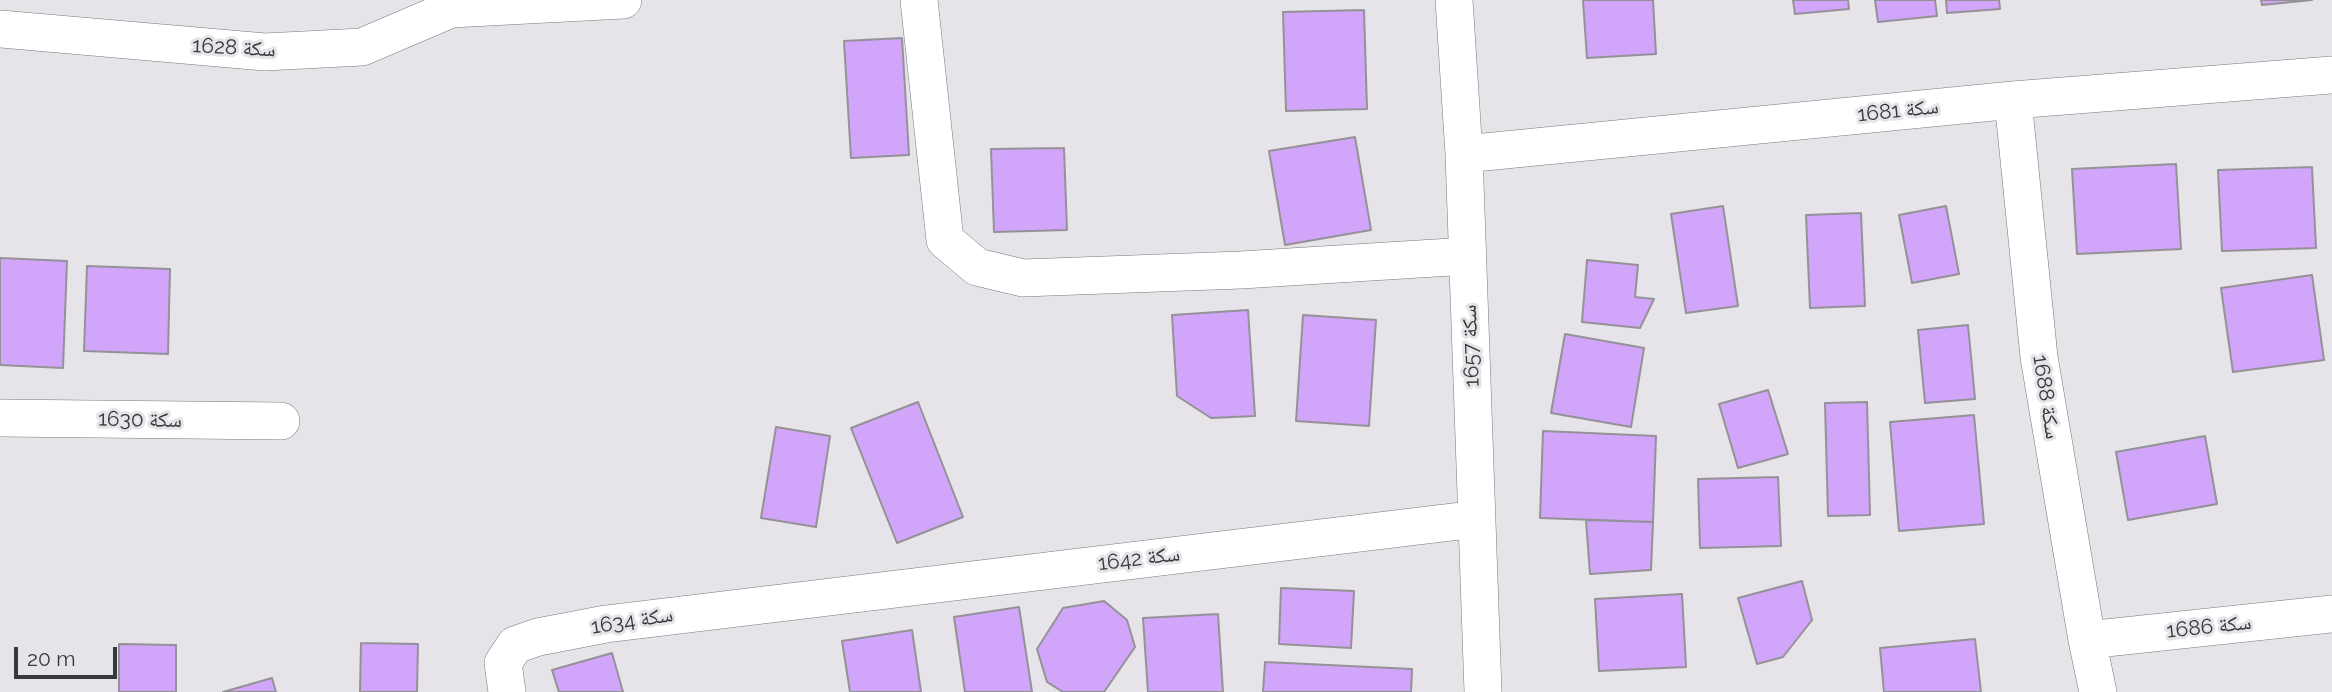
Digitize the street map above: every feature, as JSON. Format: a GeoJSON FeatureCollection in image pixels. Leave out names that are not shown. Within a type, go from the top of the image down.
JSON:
{"type":"FeatureCollection","features":[{"type":"Feature","properties":{"kind":"street"},"geometry":{"type":"LineString","coordinates":[[453,4],[622,0]]}},
{"type":"Feature","properties":{"kind":"street"},"geometry":{"type":"LineString","coordinates":[[919,0],[945,240],[977,267],[1023,278],[1241,270],[1468,256]]}},
{"type":"Feature","properties":{"kind":"street","name":"سكة 1657"},"geometry":{"type":"LineString","coordinates":[[1454,0],[1464,154],[1483,692]]}},
{"type":"Feature","properties":{"kind":"street","name":"سكة 1628"},"geometry":{"type":"LineString","coordinates":[[0,29],[265,52],[362,47],[453,4]]}},
{"type":"Feature","properties":{"kind":"street","name":"سكة 1681"},"geometry":{"type":"LineString","coordinates":[[1464,154],[2013,100],[2332,75]]}},
{"type":"Feature","properties":{"kind":"street","name":"سكة 1688"},"geometry":{"type":"LineString","coordinates":[[2013,100],[2039,358],[2098,692]]}},
{"type":"Feature","properties":{"kind":"street","name":"سكة 1630"},"geometry":{"type":"LineString","coordinates":[[0,418],[281,421]]}},
{"type":"Feature","properties":{"kind":"street","name":"سكة 1642"},"geometry":{"type":"LineString","coordinates":[[802,600],[1477,519]]}},
{"type":"Feature","properties":{"kind":"street","name":"سكة 1634"},"geometry":{"type":"LineString","coordinates":[[507,692],[503,663],[515,645],[538,637],[649,617],[802,600]]}},
{"type":"Feature","properties":{"kind":"street","name":"سكة 1686"},"geometry":{"type":"LineString","coordinates":[[2087,639],[2332,614]]}},
{"type":"Feature","properties":{"kind":"building"},"geometry":{"type":"Polygon","coordinates":[[[1583,0],[1653,0],[1656,54],[1587,58],[1583,0]]]}},
{"type":"Feature","properties":{"kind":"building"},"geometry":{"type":"Polygon","coordinates":[[[1793,0],[1848,0],[1849,9],[1795,14],[1793,0]]]}},
{"type":"Feature","properties":{"kind":"building"},"geometry":{"type":"Polygon","coordinates":[[[1875,0],[1935,0],[1937,16],[1878,22],[1875,0]]]}},
{"type":"Feature","properties":{"kind":"building"},"geometry":{"type":"Polygon","coordinates":[[[1946,0],[1999,0],[2000,9],[1947,13],[1946,0]]]}},
{"type":"Feature","properties":{"kind":"building"},"geometry":{"type":"Polygon","coordinates":[[[2261,0],[2312,0],[2262,5],[2261,0]]]}},
{"type":"Feature","properties":{"kind":"building"},"geometry":{"type":"Polygon","coordinates":[[[1364,10],[1367,109],[1286,111],[1283,12],[1364,10]]]}},
{"type":"Feature","properties":{"kind":"building"},"geometry":{"type":"Polygon","coordinates":[[[902,38],[909,155],[851,158],[844,41],[902,38]]]}},
{"type":"Feature","properties":{"kind":"building"},"geometry":{"type":"Polygon","coordinates":[[[1355,137],[1371,230],[1285,245],[1269,151],[1355,137]]]}},
{"type":"Feature","properties":{"kind":"building"},"geometry":{"type":"Polygon","coordinates":[[[1064,148],[1067,230],[994,232],[991,149],[1064,148]]]}},
{"type":"Feature","properties":{"kind":"building"},"geometry":{"type":"Polygon","coordinates":[[[2176,164],[2181,249],[2077,254],[2072,169],[2176,164]]]}},
{"type":"Feature","properties":{"kind":"building"},"geometry":{"type":"Polygon","coordinates":[[[2312,167],[2316,248],[2222,251],[2218,170],[2312,167]]]}},
{"type":"Feature","properties":{"kind":"building"},"geometry":{"type":"Polygon","coordinates":[[[1723,206],[1738,306],[1686,313],[1671,214],[1723,206]]]}},
{"type":"Feature","properties":{"kind":"building"},"geometry":{"type":"Polygon","coordinates":[[[1946,206],[1959,274],[1912,283],[1899,215],[1946,206]]]}},
{"type":"Feature","properties":{"kind":"building"},"geometry":{"type":"Polygon","coordinates":[[[1861,213],[1865,306],[1810,308],[1806,215],[1861,213]]]}},
{"type":"Feature","properties":{"kind":"building"},"geometry":{"type":"Polygon","coordinates":[[[0,258],[67,261],[63,368],[0,365],[0,258]]]}},
{"type":"Feature","properties":{"kind":"building"},"geometry":{"type":"Polygon","coordinates":[[[1587,260],[1638,265],[1635,297],[1654,299],[1640,328],[1582,322],[1587,260]]]}},
{"type":"Feature","properties":{"kind":"building"},"geometry":{"type":"Polygon","coordinates":[[[87,266],[170,269],[168,354],[84,351],[87,266]]]}},
{"type":"Feature","properties":{"kind":"building"},"geometry":{"type":"Polygon","coordinates":[[[2312,275],[2324,360],[2233,372],[2221,288],[2312,275]]]}},
{"type":"Feature","properties":{"kind":"building"},"geometry":{"type":"Polygon","coordinates":[[[1248,310],[1255,416],[1211,418],[1177,396],[1172,315],[1248,310]]]}},
{"type":"Feature","properties":{"kind":"building"},"geometry":{"type":"Polygon","coordinates":[[[1303,315],[1376,320],[1369,426],[1296,421],[1303,315]]]}},
{"type":"Feature","properties":{"kind":"building"},"geometry":{"type":"Polygon","coordinates":[[[1968,325],[1975,399],[1925,403],[1918,330],[1968,325]]]}},
{"type":"Feature","properties":{"kind":"building"},"geometry":{"type":"Polygon","coordinates":[[[1565,334],[1644,348],[1631,427],[1551,413],[1565,334]]]}},
{"type":"Feature","properties":{"kind":"building"},"geometry":{"type":"Polygon","coordinates":[[[1768,390],[1788,454],[1738,468],[1719,404],[1768,390]]]}},
{"type":"Feature","properties":{"kind":"building"},"geometry":{"type":"Polygon","coordinates":[[[918,402],[963,517],[897,543],[851,428],[918,402]]]}},
{"type":"Feature","properties":{"kind":"building"},"geometry":{"type":"Polygon","coordinates":[[[1867,402],[1870,515],[1828,516],[1825,403],[1867,402]]]}},
{"type":"Feature","properties":{"kind":"building"},"geometry":{"type":"Polygon","coordinates":[[[1974,415],[1984,524],[1899,531],[1890,422],[1974,415]]]}},
{"type":"Feature","properties":{"kind":"building"},"geometry":{"type":"Polygon","coordinates":[[[776,427],[830,436],[816,527],[761,518],[776,427]]]}},
{"type":"Feature","properties":{"kind":"building"},"geometry":{"type":"Polygon","coordinates":[[[1543,431],[1656,436],[1653,522],[1540,518],[1543,431]]]}},
{"type":"Feature","properties":{"kind":"building"},"geometry":{"type":"Polygon","coordinates":[[[2205,436],[2217,504],[2128,520],[2116,452],[2205,436]]]}},
{"type":"Feature","properties":{"kind":"building"},"geometry":{"type":"Polygon","coordinates":[[[1778,477],[1781,546],[1700,548],[1698,479],[1778,477]]]}},
{"type":"Feature","properties":{"kind":"building"},"geometry":{"type":"Polygon","coordinates":[[[1586,520],[1653,522],[1651,570],[1590,574],[1586,520]]]}},
{"type":"Feature","properties":{"kind":"building"},"geometry":{"type":"Polygon","coordinates":[[[1802,581],[1812,620],[1783,657],[1757,664],[1738,598],[1802,581]]]}},
{"type":"Feature","properties":{"kind":"building"},"geometry":{"type":"Polygon","coordinates":[[[1281,588],[1354,591],[1351,648],[1279,644],[1281,588]]]}},
{"type":"Feature","properties":{"kind":"building"},"geometry":{"type":"Polygon","coordinates":[[[1682,594],[1686,667],[1599,671],[1595,599],[1682,594]]]}},
{"type":"Feature","properties":{"kind":"building"},"geometry":{"type":"Polygon","coordinates":[[[1104,601],[1127,620],[1135,647],[1104,692],[1063,692],[1047,682],[1037,649],[1063,608],[1104,601]]]}},
{"type":"Feature","properties":{"kind":"building"},"geometry":{"type":"Polygon","coordinates":[[[1019,607],[1032,692],[965,692],[954,617],[1019,607]]]}},
{"type":"Feature","properties":{"kind":"building"},"geometry":{"type":"Polygon","coordinates":[[[1218,614],[1223,692],[1148,692],[1143,618],[1218,614]]]}},
{"type":"Feature","properties":{"kind":"building"},"geometry":{"type":"Polygon","coordinates":[[[912,630],[921,692],[850,692],[842,641],[912,630]]]}},
{"type":"Feature","properties":{"kind":"building"},"geometry":{"type":"Polygon","coordinates":[[[1975,639],[1981,692],[1884,692],[1880,648],[1975,639]]]}},
{"type":"Feature","properties":{"kind":"building"},"geometry":{"type":"Polygon","coordinates":[[[361,643],[418,644],[417,692],[360,692],[361,643]]]}},
{"type":"Feature","properties":{"kind":"building"},"geometry":{"type":"Polygon","coordinates":[[[119,644],[176,645],[176,692],[119,692],[119,644]]]}},
{"type":"Feature","properties":{"kind":"building"},"geometry":{"type":"Polygon","coordinates":[[[612,653],[623,692],[559,692],[552,670],[612,653]]]}},
{"type":"Feature","properties":{"kind":"building"},"geometry":{"type":"Polygon","coordinates":[[[1265,662],[1412,669],[1411,692],[1263,692],[1265,662]]]}},
{"type":"Feature","properties":{"kind":"building"},"geometry":{"type":"Polygon","coordinates":[[[272,678],[276,692],[223,692],[272,678]]]}}]}
